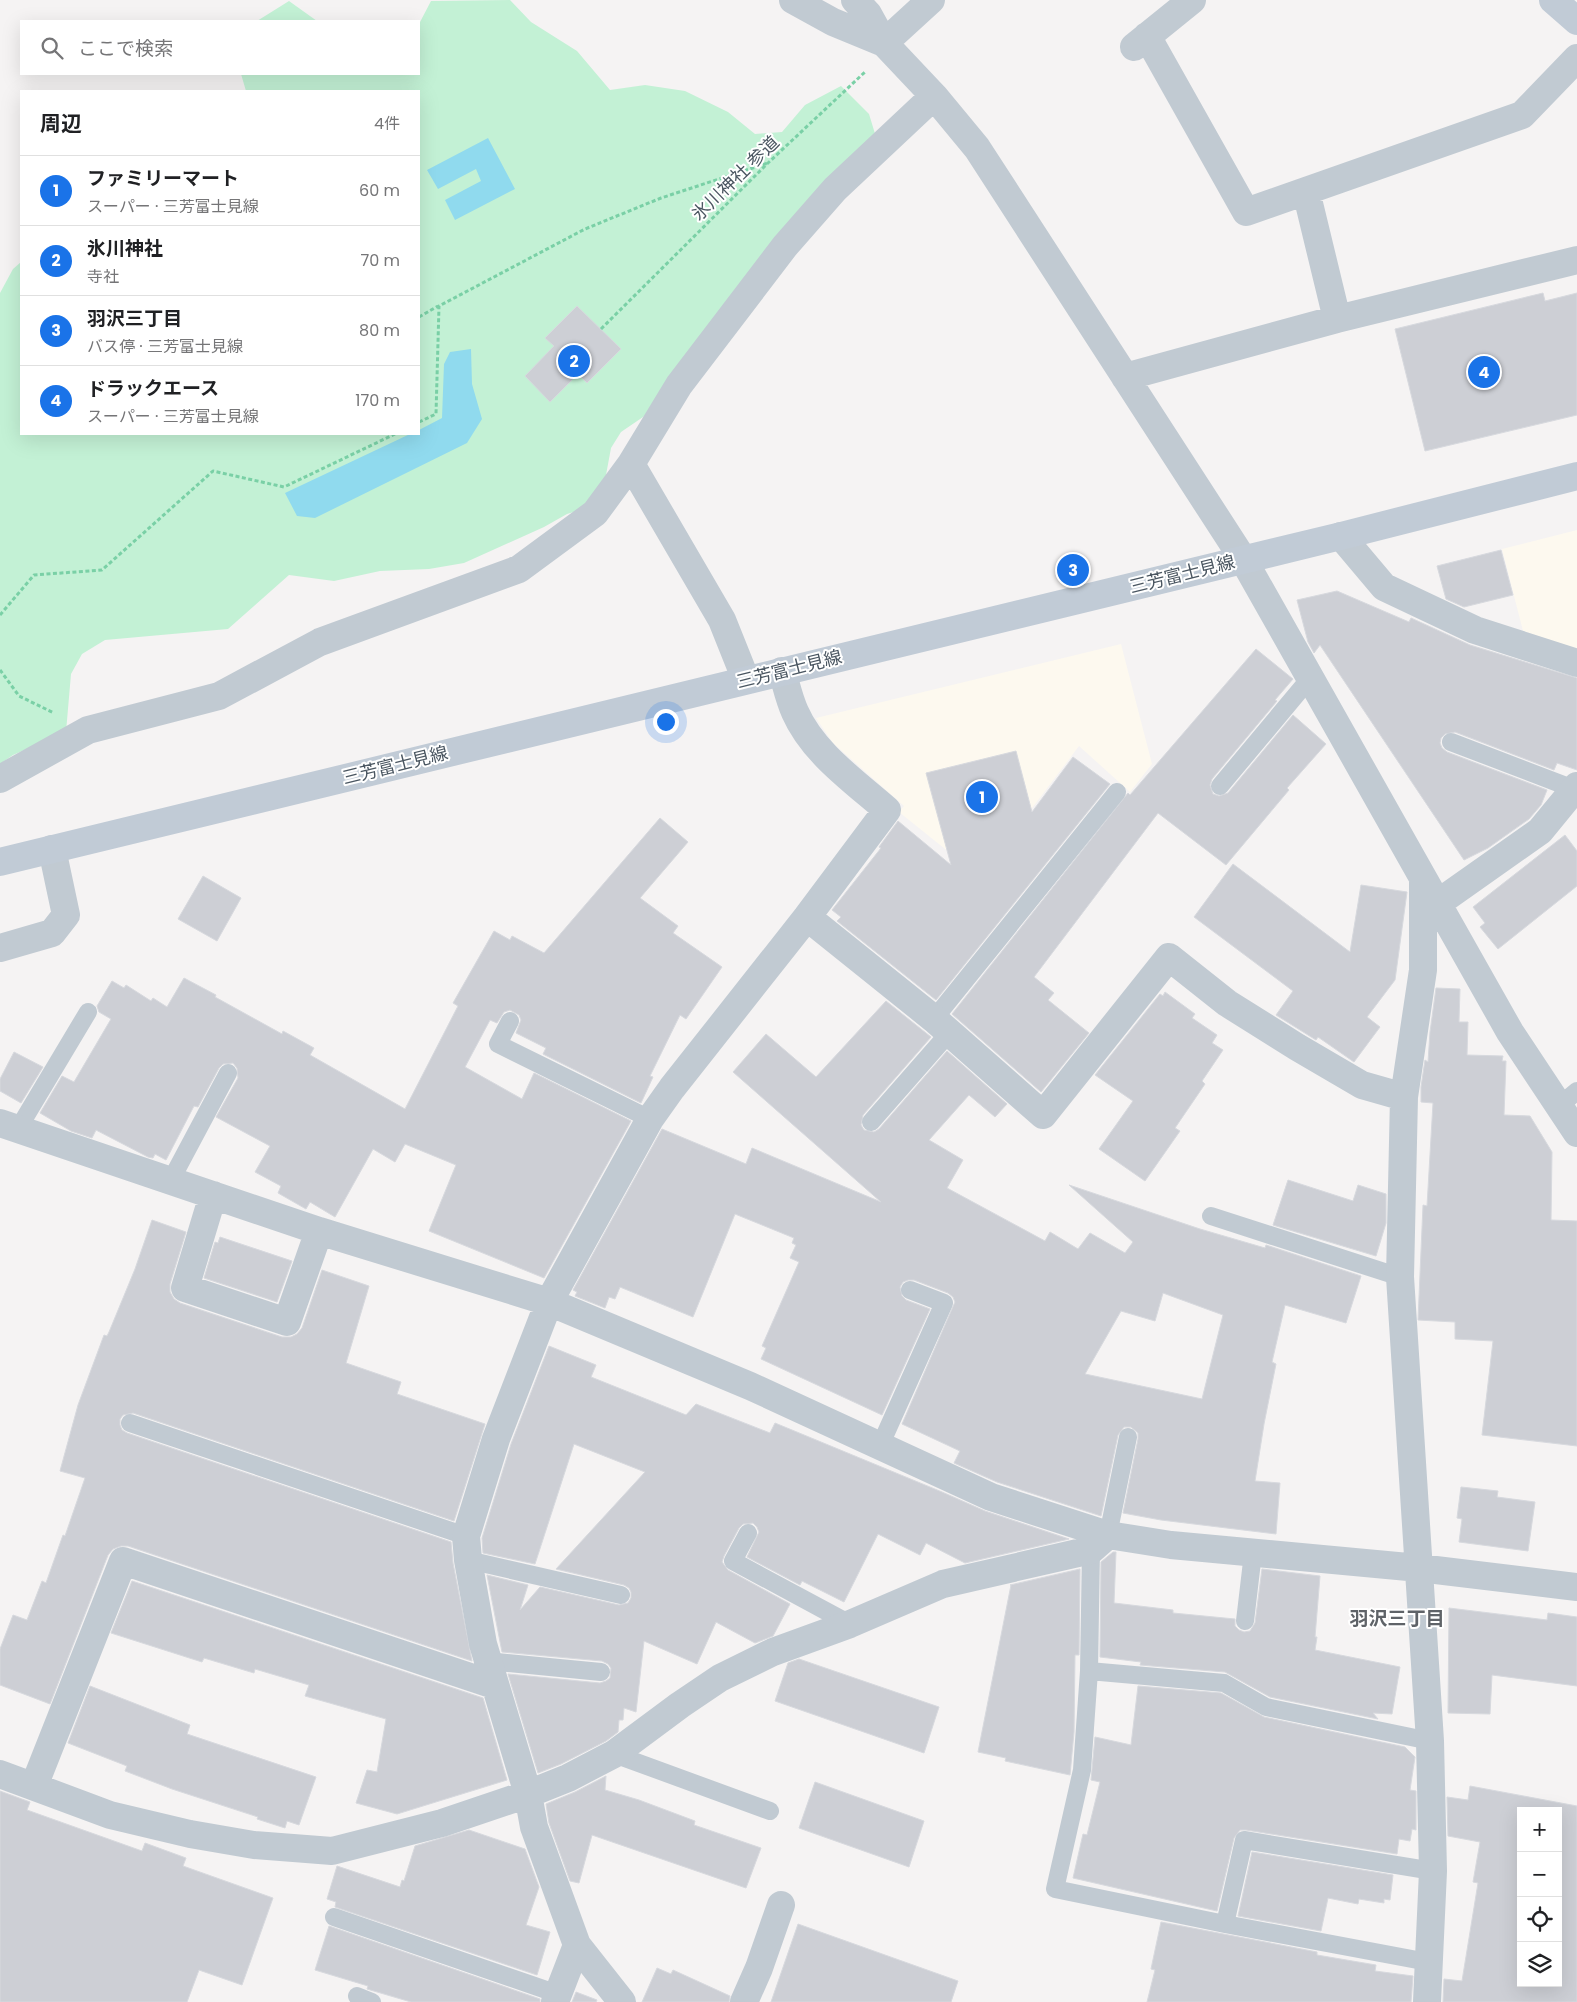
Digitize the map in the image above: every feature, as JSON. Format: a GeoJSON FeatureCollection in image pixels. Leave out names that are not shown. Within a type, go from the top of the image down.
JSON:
{"type":"FeatureCollection","features":[{"type":"Feature","properties":{"kind":"main road"},"geometry":{"type":"LineString","coordinates":[[1553,0],[1577,21]]}},
{"type":"Feature","properties":{"kind":"main road","name":"三芳富士見線"},"geometry":{"type":"LineString","coordinates":[[0,862],[1341,536],[1577,476]]}},
{"type":"Feature","properties":{"kind":"street"},"geometry":{"type":"LineString","coordinates":[[793,0],[834,22],[887,46]]}},
{"type":"Feature","properties":{"kind":"street"},"geometry":{"type":"LineString","coordinates":[[855,0],[868,14],[887,46],[934,96],[977,148],[1243,559],[1510,1032],[1568,1098],[1577,1133]]}},
{"type":"Feature","properties":{"kind":"street"},"geometry":{"type":"LineString","coordinates":[[887,46],[930,0]]}},
{"type":"Feature","properties":{"kind":"street"},"geometry":{"type":"LineString","coordinates":[[1192,0],[1140,42],[1246,212],[1522,115],[1577,58]]}},
{"type":"Feature","properties":{"kind":"street"},"geometry":{"type":"LineString","coordinates":[[0,779],[88,730],[219,696],[320,642],[519,569],[595,513],[631,464],[679,385],[785,246],[835,189],[934,96]]}},
{"type":"Feature","properties":{"kind":"street"},"geometry":{"type":"LineString","coordinates":[[1306,191],[1337,320]]}},
{"type":"Feature","properties":{"kind":"street"},"geometry":{"type":"LineString","coordinates":[[1125,377],[1337,320],[1577,260]]}},
{"type":"Feature","properties":{"kind":"street"},"geometry":{"type":"LineString","coordinates":[[631,464],[722,620],[746,680]]}},
{"type":"Feature","properties":{"kind":"street"},"geometry":{"type":"LineString","coordinates":[[1341,536],[1384,587],[1474,630],[1577,663]]}},
{"type":"Feature","properties":{"kind":"street"},"geometry":{"type":"LineString","coordinates":[[622,2002],[577,1945],[534,1827],[528,1794],[482,1644],[467,1548],[496,1439],[549,1302],[650,1119],[672,1088],[807,917],[887,810],[824,754],[803,727],[794,711],[782,671]]}},
{"type":"Feature","properties":{"kind":"street"},"geometry":{"type":"LineString","coordinates":[[1438,903],[1540,831],[1576,787]]}},
{"type":"Feature","properties":{"kind":"street"},"geometry":{"type":"LineString","coordinates":[[0,948],[52,933],[66,915],[52,849]]}},
{"type":"Feature","properties":{"kind":"street"},"geometry":{"type":"LineString","coordinates":[[1423,876],[1423,970],[1404,1097],[1400,1277],[1430,1741],[1432,1871],[1427,2002]]}},
{"type":"Feature","properties":{"kind":"street"},"geometry":{"type":"LineString","coordinates":[[807,917],[941,1026],[1043,1114],[1169,957],[1227,1003],[1297,1047],[1362,1085],[1404,1097]]}},
{"type":"Feature","properties":{"kind":"street"},"geometry":{"type":"LineString","coordinates":[[9,1126],[319,1231],[549,1302],[750,1386],[991,1497],[1099,1543]]}},
{"type":"Feature","properties":{"kind":"street"},"geometry":{"type":"LineString","coordinates":[[212,1195],[185,1288],[287,1322],[319,1231]]}},
{"type":"Feature","properties":{"kind":"street"},"geometry":{"type":"LineString","coordinates":[[0,1774],[110,1815],[190,1834],[254,1845],[332,1851],[442,1823],[528,1794],[575,1775],[614,1754],[720,1678],[773,1652],[850,1624],[943,1584],[1099,1543],[1172,1545],[1419,1568],[1577,1587]]}},
{"type":"Feature","properties":{"kind":"street"},"geometry":{"type":"LineString","coordinates":[[34,1786],[123,1561],[490,1673]]}},
{"type":"Feature","properties":{"kind":"street"},"geometry":{"type":"LineString","coordinates":[[744,2002],[759,1968],[781,1905]]}},
{"type":"Feature","properties":{"kind":"street"},"geometry":{"type":"LineString","coordinates":[[556,1998],[577,1945]]}},
{"type":"Feature","properties":{"kind":"lane"},"geometry":{"type":"LineString","coordinates":[[1220,786],[1311,677]]}},
{"type":"Feature","properties":{"kind":"lane"},"geometry":{"type":"LineString","coordinates":[[1452,742],[1576,787]]}},
{"type":"Feature","properties":{"kind":"lane"},"geometry":{"type":"LineString","coordinates":[[871,1122],[1117,792]]}},
{"type":"Feature","properties":{"kind":"lane"},"geometry":{"type":"LineString","coordinates":[[9,1126],[88,1012]]}},
{"type":"Feature","properties":{"kind":"lane"},"geometry":{"type":"LineString","coordinates":[[510,1022],[498,1044],[650,1119]]}},
{"type":"Feature","properties":{"kind":"lane"},"geometry":{"type":"LineString","coordinates":[[171,1180],[228,1073]]}},
{"type":"Feature","properties":{"kind":"lane"},"geometry":{"type":"LineString","coordinates":[[1211,1216],[1400,1277]]}},
{"type":"Feature","properties":{"kind":"lane"},"geometry":{"type":"LineString","coordinates":[[880,1446],[944,1303],[910,1290]]}},
{"type":"Feature","properties":{"kind":"lane"},"geometry":{"type":"LineString","coordinates":[[130,1422],[467,1548],[621,1595]]}},
{"type":"Feature","properties":{"kind":"lane"},"geometry":{"type":"LineString","coordinates":[[1128,1437],[1099,1543],[1082,1770],[1055,1889],[1225,1924],[1428,1962]]}},
{"type":"Feature","properties":{"kind":"lane"},"geometry":{"type":"LineString","coordinates":[[748,1533],[733,1561],[850,1624]]}},
{"type":"Feature","properties":{"kind":"lane"},"geometry":{"type":"LineString","coordinates":[[1245,1621],[1253,1553]]}},
{"type":"Feature","properties":{"kind":"lane"},"geometry":{"type":"LineString","coordinates":[[1089,1670],[1224,1683],[1266,1707],[1430,1741]]}},
{"type":"Feature","properties":{"kind":"lane"},"geometry":{"type":"LineString","coordinates":[[490,1673],[600,1672]]}},
{"type":"Feature","properties":{"kind":"lane"},"geometry":{"type":"LineString","coordinates":[[614,1754],[770,1811]]}},
{"type":"Feature","properties":{"kind":"lane"},"geometry":{"type":"LineString","coordinates":[[1225,1924],[1244,1840],[1432,1871]]}},
{"type":"Feature","properties":{"kind":"lane"},"geometry":{"type":"LineString","coordinates":[[334,1917],[556,1998]]}},
{"type":"Feature","properties":{"kind":"path","name":"氷川神社 参道"},"geometry":{"type":"LineString","coordinates":[[601,329],[887,46]]}},
{"type":"Feature","properties":{"kind":"path"},"geometry":{"type":"LineString","coordinates":[[420,316],[585,229],[661,198],[768,163]]}},
{"type":"Feature","properties":{"kind":"path"},"geometry":{"type":"LineString","coordinates":[[420,422],[436,414],[439,306]]}},
{"type":"Feature","properties":{"kind":"path"},"geometry":{"type":"LineString","coordinates":[[0,615],[34,575],[102,570],[213,471],[284,487],[393,435]]}},
{"type":"Feature","properties":{"kind":"path"},"geometry":{"type":"LineString","coordinates":[[0,670],[18,696]]}},
{"type":"Feature","properties":{"kind":"shaded area"},"geometry":{"type":"Polygon","coordinates":[[[1577,530],[1577,649],[1523,631],[1502,549],[1577,530]]]}},
{"type":"Feature","properties":{"kind":"shaded area"},"geometry":{"type":"Polygon","coordinates":[[[1121,644],[1152,764],[1130,792],[1079,746],[980,877],[899,812],[904,806],[833,743],[816,718],[1121,644]]]}},
{"type":"Feature","properties":{"kind":"green space"},"geometry":{"type":"Polygon","coordinates":[[[510,0],[531,22],[577,51],[610,90],[645,85],[685,91],[728,112],[755,134],[782,132],[805,105],[841,86],[869,114],[876,137],[646,415],[621,432],[611,448],[606,475],[590,507],[567,514],[544,527],[464,563],[429,569],[380,571],[334,581],[289,575],[228,629],[105,640],[82,654],[71,674],[66,732],[13,755],[0,764],[0,293],[13,269],[20,263],[20,435],[420,435],[420,90],[246,90],[241,75],[420,75],[420,22],[431,1],[510,0]]]}},
{"type":"Feature","properties":{"kind":"green space"},"geometry":{"type":"Polygon","coordinates":[[[289,1],[316,20],[259,20],[289,1]]]}},
{"type":"Feature","properties":{"kind":"water"},"geometry":{"type":"Polygon","coordinates":[[[488,138],[515,189],[455,220],[445,200],[481,181],[476,169],[438,189],[427,170],[488,138]]]}},
{"type":"Feature","properties":{"kind":"water"},"geometry":{"type":"Polygon","coordinates":[[[471,349],[472,384],[482,419],[467,443],[315,518],[297,516],[285,493],[408,435],[420,435],[420,429],[442,418],[444,364],[450,352],[471,349]]]}},
{"type":"Feature","properties":{"kind":"building"},"geometry":{"type":"Polygon","coordinates":[[[1543,293],[1545,301],[1577,293],[1577,415],[1425,451],[1395,329],[1543,293]]]}},
{"type":"Feature","properties":{"kind":"building"},"geometry":{"type":"Polygon","coordinates":[[[577,306],[621,349],[587,383],[578,374],[550,402],[525,376],[554,346],[545,338],[577,306]]]}},
{"type":"Feature","properties":{"kind":"building"},"geometry":{"type":"Polygon","coordinates":[[[1501,550],[1513,595],[1464,607],[1446,599],[1437,566],[1501,550]]]}},
{"type":"Feature","properties":{"kind":"building"},"geometry":{"type":"Polygon","coordinates":[[[1337,591],[1409,622],[1411,618],[1470,645],[1577,678],[1577,770],[1557,763],[1554,770],[1455,732],[1445,734],[1441,738],[1440,743],[1447,752],[1547,790],[1541,805],[1529,819],[1488,848],[1464,860],[1320,645],[1314,653],[1308,642],[1297,600],[1337,591]]]}},
{"type":"Feature","properties":{"kind":"building"},"geometry":{"type":"Polygon","coordinates":[[[1256,649],[1293,679],[1212,779],[1210,785],[1213,794],[1219,796],[1228,793],[1293,715],[1326,744],[1287,788],[1289,790],[1226,865],[1158,813],[1034,977],[1054,993],[1048,1000],[1089,1033],[1041,1092],[952,1014],[1128,793],[1130,795],[1256,649]]]}},
{"type":"Feature","properties":{"kind":"building"},"geometry":{"type":"Polygon","coordinates":[[[1016,751],[1032,812],[1073,757],[1110,784],[936,1000],[837,921],[841,917],[832,910],[881,848],[879,847],[898,821],[951,865],[926,773],[1016,751]]]}},
{"type":"Feature","properties":{"kind":"building"},"geometry":{"type":"Polygon","coordinates":[[[660,818],[688,842],[640,898],[678,926],[673,933],[722,967],[686,1019],[680,1015],[650,1076],[653,1077],[641,1103],[543,1054],[546,1048],[516,1033],[521,1020],[519,1015],[510,1010],[504,1012],[497,1023],[490,1020],[465,1067],[522,1099],[534,1073],[631,1121],[544,1278],[429,1231],[456,1165],[405,1144],[395,1162],[373,1149],[335,1217],[310,1202],[306,1209],[278,1193],[281,1186],[255,1172],[270,1146],[216,1117],[238,1078],[237,1068],[233,1063],[223,1064],[219,1068],[198,1107],[194,1106],[166,1160],[155,1154],[153,1158],[148,1157],[96,1130],[92,1138],[71,1131],[40,1113],[62,1076],[74,1082],[111,1019],[99,1012],[97,1006],[112,981],[124,988],[126,985],[151,1001],[153,998],[167,1007],[184,978],[282,1034],[283,1031],[314,1048],[310,1055],[405,1109],[458,1006],[453,1003],[494,931],[510,940],[512,936],[544,953],[660,818]]]}},
{"type":"Feature","properties":{"kind":"building"},"geometry":{"type":"Polygon","coordinates":[[[1565,835],[1577,851],[1577,886],[1498,949],[1480,927],[1485,923],[1473,907],[1565,835]]]}},
{"type":"Feature","properties":{"kind":"building"},"geometry":{"type":"Polygon","coordinates":[[[1233,864],[1350,952],[1361,885],[1407,892],[1395,980],[1367,1017],[1380,1027],[1354,1062],[1318,1037],[1316,1040],[1276,1015],[1293,991],[1194,917],[1233,864]]]}},
{"type":"Feature","properties":{"kind":"building"},"geometry":{"type":"Polygon","coordinates":[[[203,876],[241,898],[217,941],[178,919],[203,876]]]}},
{"type":"Feature","properties":{"kind":"building"},"geometry":{"type":"Polygon","coordinates":[[[1436,988],[1460,989],[1459,1022],[1468,1022],[1467,1055],[1503,1056],[1502,1061],[1506,1061],[1504,1115],[1530,1116],[1552,1152],[1551,1220],[1577,1221],[1577,1446],[1482,1435],[1493,1341],[1455,1339],[1455,1322],[1418,1320],[1423,1205],[1427,1206],[1433,1103],[1421,1102],[1421,1087],[1425,1060],[1428,1062],[1436,988]]]}},
{"type":"Feature","properties":{"kind":"building"},"geometry":{"type":"Polygon","coordinates":[[[1165,992],[1195,1014],[1192,1018],[1217,1035],[1212,1043],[1223,1050],[1202,1081],[1205,1084],[1175,1128],[1180,1131],[1145,1181],[1099,1149],[1133,1101],[1095,1075],[1160,994],[1163,996],[1165,992]]]}},
{"type":"Feature","properties":{"kind":"building"},"geometry":{"type":"Polygon","coordinates":[[[886,1001],[931,1037],[863,1115],[861,1125],[864,1130],[874,1132],[879,1129],[947,1051],[1007,1104],[995,1117],[969,1095],[929,1140],[963,1160],[947,1188],[1045,1241],[1050,1232],[1078,1249],[1090,1233],[1125,1253],[1133,1242],[1069,1185],[1200,1229],[1265,1248],[1266,1245],[1361,1276],[1346,1323],[1285,1305],[1272,1362],[1276,1364],[1255,1481],[1280,1483],[1276,1534],[1161,1520],[1123,1513],[1138,1439],[1138,1433],[1131,1427],[1124,1427],[1118,1435],[1101,1516],[997,1482],[954,1463],[960,1451],[902,1424],[955,1302],[948,1293],[914,1280],[903,1282],[900,1287],[902,1296],[906,1300],[930,1309],[882,1415],[761,1359],[766,1348],[762,1346],[799,1262],[790,1258],[796,1245],[792,1243],[794,1238],[735,1214],[693,1317],[620,1287],[615,1299],[609,1297],[605,1308],[575,1296],[577,1292],[573,1290],[662,1129],[746,1164],[752,1148],[881,1202],[733,1072],[766,1034],[816,1077],[886,1001]],[[1163,1293],[1155,1321],[1121,1311],[1085,1374],[1202,1399],[1223,1315],[1163,1293]]]}},
{"type":"Feature","properties":{"kind":"building"},"geometry":{"type":"Polygon","coordinates":[[[14,1052],[43,1067],[21,1103],[0,1091],[0,1079],[14,1052]]]}},
{"type":"Feature","properties":{"kind":"building"},"geometry":{"type":"Polygon","coordinates":[[[1288,1180],[1353,1201],[1358,1185],[1386,1194],[1386,1223],[1376,1256],[1273,1225],[1288,1180]]]}},
{"type":"Feature","properties":{"kind":"building"},"geometry":{"type":"Polygon","coordinates":[[[152,1220],[186,1232],[170,1284],[170,1292],[174,1299],[180,1303],[282,1337],[291,1337],[302,1328],[322,1270],[369,1286],[346,1363],[401,1382],[397,1394],[485,1424],[454,1521],[133,1413],[123,1415],[120,1419],[122,1430],[127,1433],[451,1542],[453,1563],[472,1661],[128,1546],[121,1546],[113,1549],[108,1555],[50,1704],[0,1685],[0,1649],[13,1615],[27,1620],[42,1581],[46,1583],[85,1478],[60,1471],[78,1405],[104,1335],[107,1336],[109,1332],[135,1269],[152,1220]]]}},
{"type":"Feature","properties":{"kind":"building"},"geometry":{"type":"Polygon","coordinates":[[[220,1237],[292,1261],[277,1302],[204,1278],[215,1242],[218,1243],[220,1237]]]}},
{"type":"Feature","properties":{"kind":"building"},"geometry":{"type":"Polygon","coordinates":[[[549,1346],[596,1365],[591,1377],[686,1415],[696,1404],[770,1433],[775,1423],[985,1511],[1069,1539],[965,1563],[926,1543],[920,1555],[878,1534],[844,1602],[802,1581],[800,1585],[747,1557],[759,1532],[753,1523],[743,1524],[739,1528],[722,1562],[728,1570],[790,1604],[773,1636],[755,1643],[716,1622],[697,1664],[644,1641],[636,1712],[624,1708],[623,1720],[619,1720],[618,1732],[606,1741],[561,1764],[538,1773],[508,1674],[600,1683],[610,1678],[611,1668],[602,1661],[502,1652],[487,1575],[528,1585],[520,1610],[540,1587],[619,1605],[628,1603],[631,1598],[631,1592],[624,1585],[556,1569],[645,1472],[574,1444],[535,1564],[483,1553],[482,1538],[511,1444],[549,1346]]]}},
{"type":"Feature","properties":{"kind":"building"},"geometry":{"type":"Polygon","coordinates":[[[1461,1487],[1498,1491],[1497,1497],[1535,1502],[1528,1551],[1459,1542],[1462,1519],[1457,1518],[1461,1487]]]}},
{"type":"Feature","properties":{"kind":"building"},"geometry":{"type":"Polygon","coordinates":[[[1113,1552],[1116,1552],[1114,1603],[1173,1610],[1173,1613],[1235,1619],[1235,1626],[1244,1632],[1250,1631],[1255,1623],[1262,1569],[1320,1576],[1315,1650],[1400,1667],[1392,1714],[1373,1713],[1378,1719],[1270,1697],[1225,1672],[1140,1665],[1141,1662],[1100,1657],[1101,1562],[1113,1552]]]}},
{"type":"Feature","properties":{"kind":"building"},"geometry":{"type":"Polygon","coordinates":[[[1080,1569],[1079,1655],[1075,1655],[1074,1732],[1070,1775],[1005,1761],[1006,1758],[978,1752],[1010,1585],[1080,1569]]]}},
{"type":"Feature","properties":{"kind":"building"},"geometry":{"type":"Polygon","coordinates":[[[132,1581],[483,1698],[507,1780],[397,1814],[356,1803],[367,1770],[377,1772],[386,1719],[305,1696],[309,1685],[255,1669],[254,1673],[204,1658],[202,1662],[111,1633],[132,1581]]]}},
{"type":"Feature","properties":{"kind":"building"},"geometry":{"type":"Polygon","coordinates":[[[1449,1608],[1547,1620],[1548,1613],[1577,1617],[1577,1686],[1492,1675],[1490,1714],[1448,1713],[1449,1608]]]}},
{"type":"Feature","properties":{"kind":"building"},"geometry":{"type":"Polygon","coordinates":[[[799,1659],[939,1707],[924,1753],[775,1701],[788,1663],[799,1659]]]}},
{"type":"Feature","properties":{"kind":"building"},"geometry":{"type":"Polygon","coordinates":[[[90,1686],[190,1725],[187,1734],[316,1777],[299,1825],[287,1821],[285,1828],[257,1819],[258,1817],[172,1789],[125,1771],[127,1766],[68,1743],[90,1686]]]}},
{"type":"Feature","properties":{"kind":"building"},"geometry":{"type":"Polygon","coordinates":[[[1138,1686],[1221,1693],[1264,1717],[1405,1747],[1415,1757],[1410,1790],[1416,1791],[1416,1830],[1412,1829],[1410,1841],[1399,1839],[1397,1854],[1240,1830],[1234,1838],[1217,1911],[1073,1878],[1083,1834],[1087,1835],[1100,1782],[1091,1780],[1095,1737],[1131,1745],[1138,1686]]]}},
{"type":"Feature","properties":{"kind":"building"},"geometry":{"type":"Polygon","coordinates":[[[606,1776],[605,1790],[639,1800],[695,1821],[694,1825],[761,1848],[746,1888],[592,1835],[579,1883],[570,1881],[549,1823],[546,1804],[606,1776]]]}},
{"type":"Feature","properties":{"kind":"building"},"geometry":{"type":"Polygon","coordinates":[[[815,1782],[924,1821],[909,1867],[799,1828],[815,1782]]]}},
{"type":"Feature","properties":{"kind":"building"},"geometry":{"type":"Polygon","coordinates":[[[1470,1786],[1577,1806],[1577,2002],[1443,2002],[1444,1979],[1462,1981],[1478,1883],[1473,1882],[1480,1842],[1448,1836],[1447,1797],[1468,1800],[1470,1786]]]}},
{"type":"Feature","properties":{"kind":"building"},"geometry":{"type":"Polygon","coordinates":[[[0,1791],[30,1802],[27,1810],[142,1851],[145,1843],[186,1858],[183,1866],[273,1898],[242,1985],[199,1970],[187,2002],[0,2002],[0,1791]]]}},
{"type":"Feature","properties":{"kind":"building"},"geometry":{"type":"Polygon","coordinates":[[[469,1830],[525,1849],[539,1887],[526,1925],[550,1932],[537,1975],[335,1907],[336,1902],[327,1899],[337,1866],[400,1887],[402,1880],[404,1881],[415,1846],[469,1830]]]}},
{"type":"Feature","properties":{"kind":"building"},"geometry":{"type":"Polygon","coordinates":[[[1252,1852],[1393,1875],[1390,1900],[1384,1899],[1384,1903],[1359,1899],[1358,1904],[1328,1898],[1321,1931],[1238,1916],[1252,1852]]]}},
{"type":"Feature","properties":{"kind":"building"},"geometry":{"type":"Polygon","coordinates":[[[1161,1922],[1317,1952],[1317,1955],[1376,1965],[1375,1971],[1413,1976],[1411,2002],[1147,2002],[1155,1970],[1151,1969],[1161,1922]]]}},
{"type":"Feature","properties":{"kind":"building"},"geometry":{"type":"Polygon","coordinates":[[[798,1924],[958,1981],[951,2002],[771,2002],[798,1924]]]}},
{"type":"Feature","properties":{"kind":"building"},"geometry":{"type":"Polygon","coordinates":[[[329,1926],[540,1999],[540,2002],[411,2002],[367,1989],[368,1986],[315,1970],[329,1926]]]}},
{"type":"Feature","properties":{"kind":"building"},"geometry":{"type":"Polygon","coordinates":[[[657,1968],[671,1974],[673,1970],[730,1996],[729,2002],[642,2002],[657,1968]]]}},
{"type":"Feature","properties":{"kind":"building"},"geometry":{"type":"Polygon","coordinates":[[[576,1992],[597,2000],[596,2002],[572,2002],[576,1992]]]}},
{"type":"Feature","properties":{"kind":"place","name":"氷川神社"},"geometry":{"type":"Point","coordinates":[574,361]}},
{"type":"Feature","properties":{"kind":"place","name":"ドラックエース"},"geometry":{"type":"Point","coordinates":[1484,372]}},
{"type":"Feature","properties":{"kind":"place","name":"羽沢三丁目"},"geometry":{"type":"Point","coordinates":[1073,570]}},
{"type":"Feature","properties":{"kind":"place","name":"ファミリーマート"},"geometry":{"type":"Point","coordinates":[982,797]}},
{"type":"Feature","properties":{"kind":"district","name":"羽沢三丁目"},"geometry":{"type":"Point","coordinates":[1397,1618]}}]}
